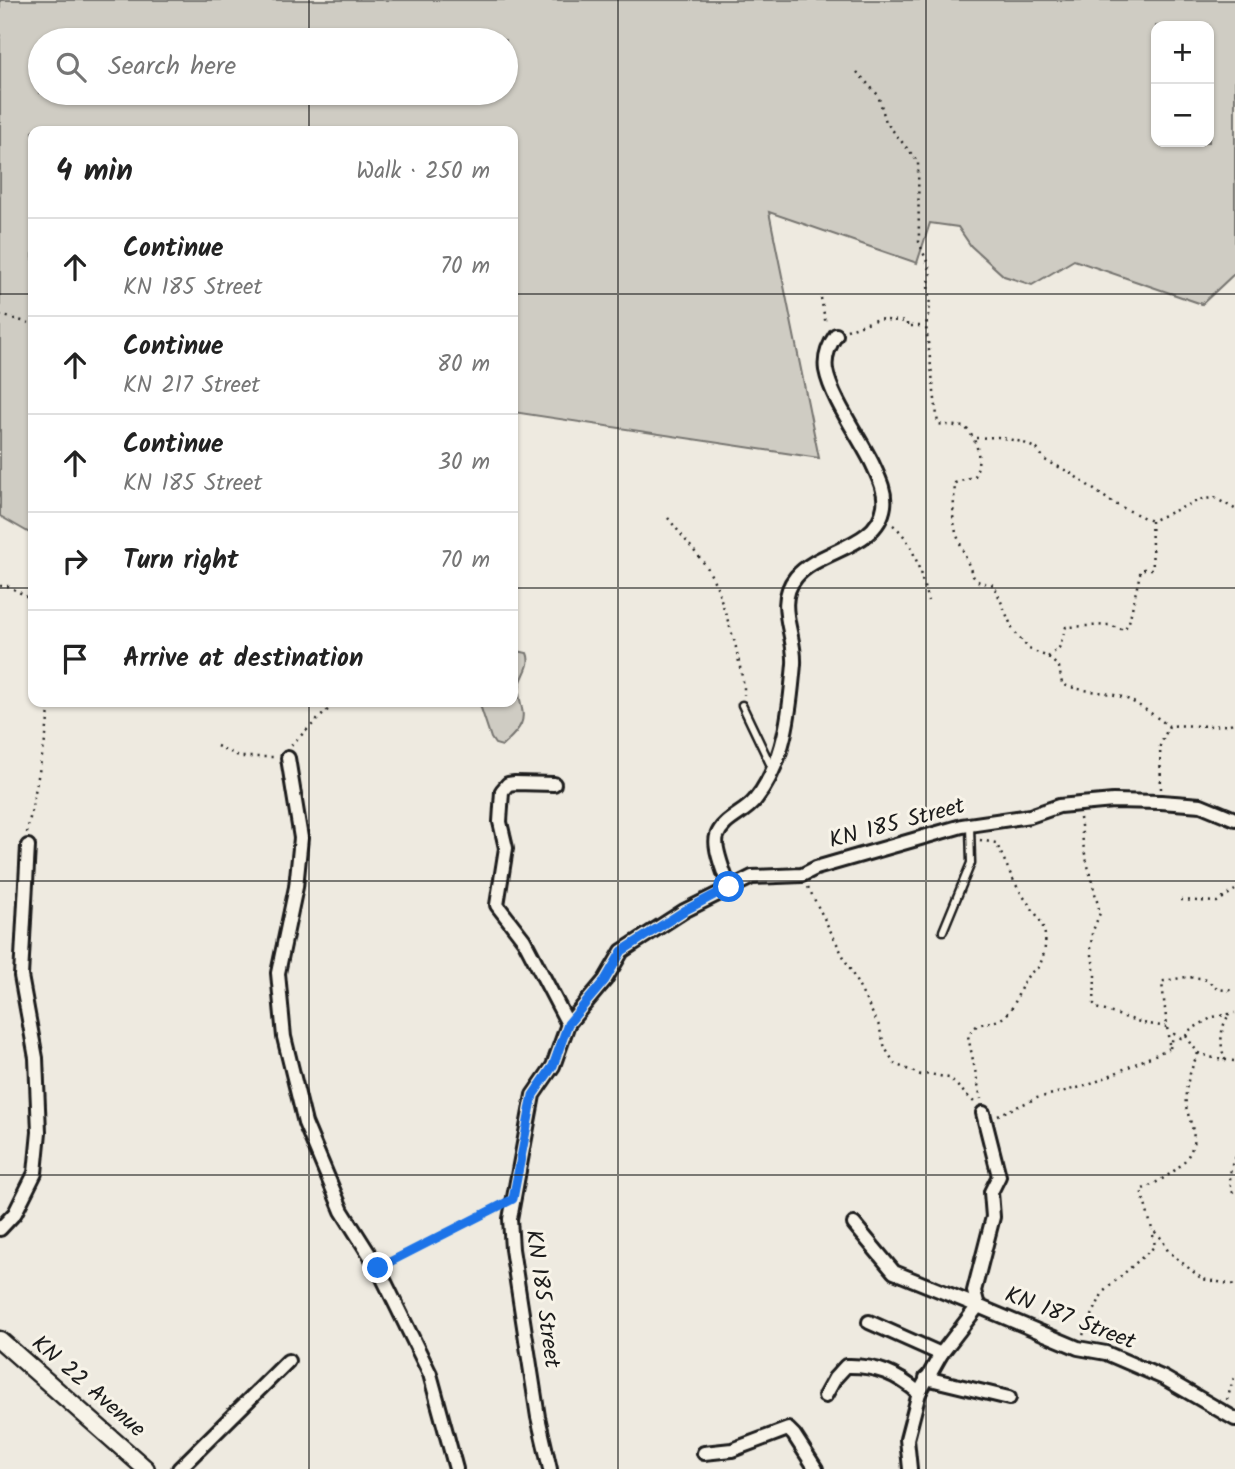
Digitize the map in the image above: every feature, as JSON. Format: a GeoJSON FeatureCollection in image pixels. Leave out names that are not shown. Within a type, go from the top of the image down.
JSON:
{"type":"FeatureCollection","features":[{"type":"Feature","properties":{"kind":"street"},"geometry":{"type":"LineString","coordinates":[[729,887],[716,840],[727,821],[748,809],[765,788],[790,711],[795,654],[785,603],[788,588],[803,570],[856,541],[882,517],[885,499],[881,485],[865,449],[836,397],[826,370],[826,354],[836,335]]}},
{"type":"Feature","properties":{"kind":"street"},"geometry":{"type":"LineString","coordinates":[[288,758],[301,838],[296,887],[278,973],[284,1037],[305,1123],[342,1211],[378,1268],[430,1374],[456,1469]]}},
{"type":"Feature","properties":{"kind":"street"},"geometry":{"type":"LineString","coordinates":[[554,784],[515,783],[508,784],[502,791],[500,822],[506,848],[497,905],[524,940],[568,1024]]}},
{"type":"Feature","properties":{"kind":"street","name":"KN 185 Street"},"geometry":{"type":"LineString","coordinates":[[550,1469],[538,1417],[512,1249],[510,1219],[533,1095],[553,1066],[568,1024],[605,980],[622,951],[684,911],[752,877],[802,875],[816,868],[962,826],[1030,816],[1059,806],[1113,801],[1201,806],[1235,818]]}},
{"type":"Feature","properties":{"kind":"street"},"geometry":{"type":"LineString","coordinates":[[0,1229],[15,1213],[35,1173],[39,1132],[36,1058],[21,976],[28,846]]}},
{"type":"Feature","properties":{"kind":"street"},"geometry":{"type":"LineString","coordinates":[[978,1306],[974,1291],[993,1217],[991,1192],[999,1176],[983,1113]]}},
{"type":"Feature","properties":{"kind":"street"},"geometry":{"type":"LineString","coordinates":[[853,1224],[894,1272],[978,1306]]}},
{"type":"Feature","properties":{"kind":"street","name":"KN 187 Street"},"geometry":{"type":"LineString","coordinates":[[910,1469],[907,1439],[919,1393],[941,1354],[978,1306],[1078,1348],[1107,1353],[1164,1378],[1235,1419]]}},
{"type":"Feature","properties":{"kind":"street"},"geometry":{"type":"LineString","coordinates":[[869,1322],[941,1354]]}},
{"type":"Feature","properties":{"kind":"street","name":"KN 22 Avenue"},"geometry":{"type":"LineString","coordinates":[[0,1340],[146,1469]]}},
{"type":"Feature","properties":{"kind":"street"},"geometry":{"type":"LineString","coordinates":[[179,1469],[288,1361]]}},
{"type":"Feature","properties":{"kind":"street"},"geometry":{"type":"LineString","coordinates":[[825,1396],[835,1378],[846,1366],[857,1365],[901,1378],[919,1393]]}},
{"type":"Feature","properties":{"kind":"street"},"geometry":{"type":"LineString","coordinates":[[926,1378],[1009,1398]]}},
{"type":"Feature","properties":{"kind":"street"},"geometry":{"type":"LineString","coordinates":[[704,1453],[732,1450],[788,1429],[816,1469]]}},
{"type":"Feature","properties":{"kind":"lane"},"geometry":{"type":"LineString","coordinates":[[742,705],[772,770]]}},
{"type":"Feature","properties":{"kind":"lane"},"geometry":{"type":"LineString","coordinates":[[943,931],[971,863],[970,825],[962,826]]}},
{"type":"Feature","properties":{"kind":"path"},"geometry":{"type":"LineString","coordinates":[[857,72],[878,94],[887,122],[918,162],[919,242],[931,272],[928,286],[930,306],[926,326],[938,425],[965,427],[976,438],[979,458],[975,476],[955,483],[956,533],[973,576],[979,582],[994,585],[1013,630],[1030,649],[1048,657],[1059,667],[1062,684],[1074,690],[1100,692],[1126,699],[1169,726],[1190,724],[1227,727],[1235,724]]}},
{"type":"Feature","properties":{"kind":"path"},"geometry":{"type":"LineString","coordinates":[[821,298],[821,308],[829,332],[836,335],[878,319],[907,322],[907,326],[926,326]]}},
{"type":"Feature","properties":{"kind":"path"},"geometry":{"type":"LineString","coordinates":[[0,315],[28,323]]}},
{"type":"Feature","properties":{"kind":"path"},"geometry":{"type":"LineString","coordinates":[[976,438],[998,437],[1022,442],[1037,449],[1045,460],[1069,472],[1113,503],[1151,521],[1202,499],[1215,498],[1233,505],[1235,509]]}},
{"type":"Feature","properties":{"kind":"path"},"geometry":{"type":"LineString","coordinates":[[882,517],[902,532],[909,544],[928,601]]}},
{"type":"Feature","properties":{"kind":"path"},"geometry":{"type":"LineString","coordinates":[[668,518],[707,567],[717,587],[742,673],[742,705]]}},
{"type":"Feature","properties":{"kind":"path"},"geometry":{"type":"LineString","coordinates":[[1048,657],[1059,648],[1066,627],[1109,625],[1124,630],[1129,622],[1142,569],[1153,569],[1151,521]]}},
{"type":"Feature","properties":{"kind":"path"},"geometry":{"type":"LineString","coordinates":[[0,586],[8,586],[28,597]]}},
{"type":"Feature","properties":{"kind":"path"},"geometry":{"type":"LineString","coordinates":[[28,846],[27,828],[49,707]]}},
{"type":"Feature","properties":{"kind":"path"},"geometry":{"type":"LineString","coordinates":[[217,746],[241,757],[288,758],[287,749],[331,707]]}},
{"type":"Feature","properties":{"kind":"path"},"geometry":{"type":"LineString","coordinates":[[1161,803],[1160,746],[1169,726]]}},
{"type":"Feature","properties":{"kind":"path"},"geometry":{"type":"LineString","coordinates":[[1059,806],[1080,817],[1084,850],[1100,913],[1092,933],[1091,948],[1095,975],[1094,1004],[1096,1008],[1143,1023],[1167,1027]]}},
{"type":"Feature","properties":{"kind":"path"},"geometry":{"type":"LineString","coordinates":[[972,841],[989,840],[996,843],[1020,892],[1036,911],[1047,945],[1039,967],[1029,972],[1007,1015],[980,1023],[968,1036],[983,1113]]}},
{"type":"Feature","properties":{"kind":"path"},"geometry":{"type":"LineString","coordinates":[[802,875],[879,1026],[895,1064],[921,1075],[949,1078],[988,1119],[1037,1098],[1089,1085],[1170,1048],[1174,1034],[1181,1038],[1213,1017],[1235,1013]]}},
{"type":"Feature","properties":{"kind":"path"},"geometry":{"type":"LineString","coordinates":[[1181,900],[1217,902],[1235,890]]}},
{"type":"Feature","properties":{"kind":"path"},"geometry":{"type":"LineString","coordinates":[[1170,1048],[1162,983],[1164,981],[1186,977],[1200,978],[1207,980],[1217,989],[1235,991]]}},
{"type":"Feature","properties":{"kind":"path"},"geometry":{"type":"LineString","coordinates":[[1225,1060],[1223,1025],[1230,1014]]}},
{"type":"Feature","properties":{"kind":"path"},"geometry":{"type":"LineString","coordinates":[[1186,1036],[1198,1053],[1235,1062]]}},
{"type":"Feature","properties":{"kind":"path"},"geometry":{"type":"LineString","coordinates":[[1078,1348],[1103,1292],[1156,1246],[1140,1190],[1172,1173],[1185,1159],[1194,1143],[1186,1104],[1189,1070],[1198,1053]]}},
{"type":"Feature","properties":{"kind":"path"},"geometry":{"type":"LineString","coordinates":[[1235,1157],[1229,1174],[1231,1190],[1235,1197]]}},
{"type":"Feature","properties":{"kind":"path"},"geometry":{"type":"LineString","coordinates":[[378,1268],[513,1199]]}},
{"type":"Feature","properties":{"kind":"path"},"geometry":{"type":"LineString","coordinates":[[1152,1229],[1162,1239],[1168,1251],[1202,1279],[1235,1285]]}},
{"type":"Feature","properties":{"kind":"path"},"geometry":{"type":"LineString","coordinates":[[1223,1413],[1235,1374]]}},
{"type":"Feature","properties":{"kind":"shaded area"},"geometry":{"type":"Polygon","coordinates":[[[0,0],[1235,0],[1235,273],[1202,304],[1074,260],[1032,285],[1004,276],[971,246],[958,227],[930,223],[917,263],[769,212],[819,458],[518,413],[518,126],[28,126],[28,532],[0,516],[0,0]]]}},
{"type":"Feature","properties":{"kind":"shaded area"},"geometry":{"type":"Polygon","coordinates":[[[518,651],[527,653],[528,663],[519,691],[523,712],[521,724],[502,746],[495,744],[481,707],[518,707],[518,651]]]}},
{"type":"Feature","properties":{"kind":"route"},"geometry":{"type":"LineString","coordinates":[[378,1268],[513,1199],[533,1095],[553,1066],[568,1024],[605,980],[622,951],[684,911],[729,887]]}}]}
